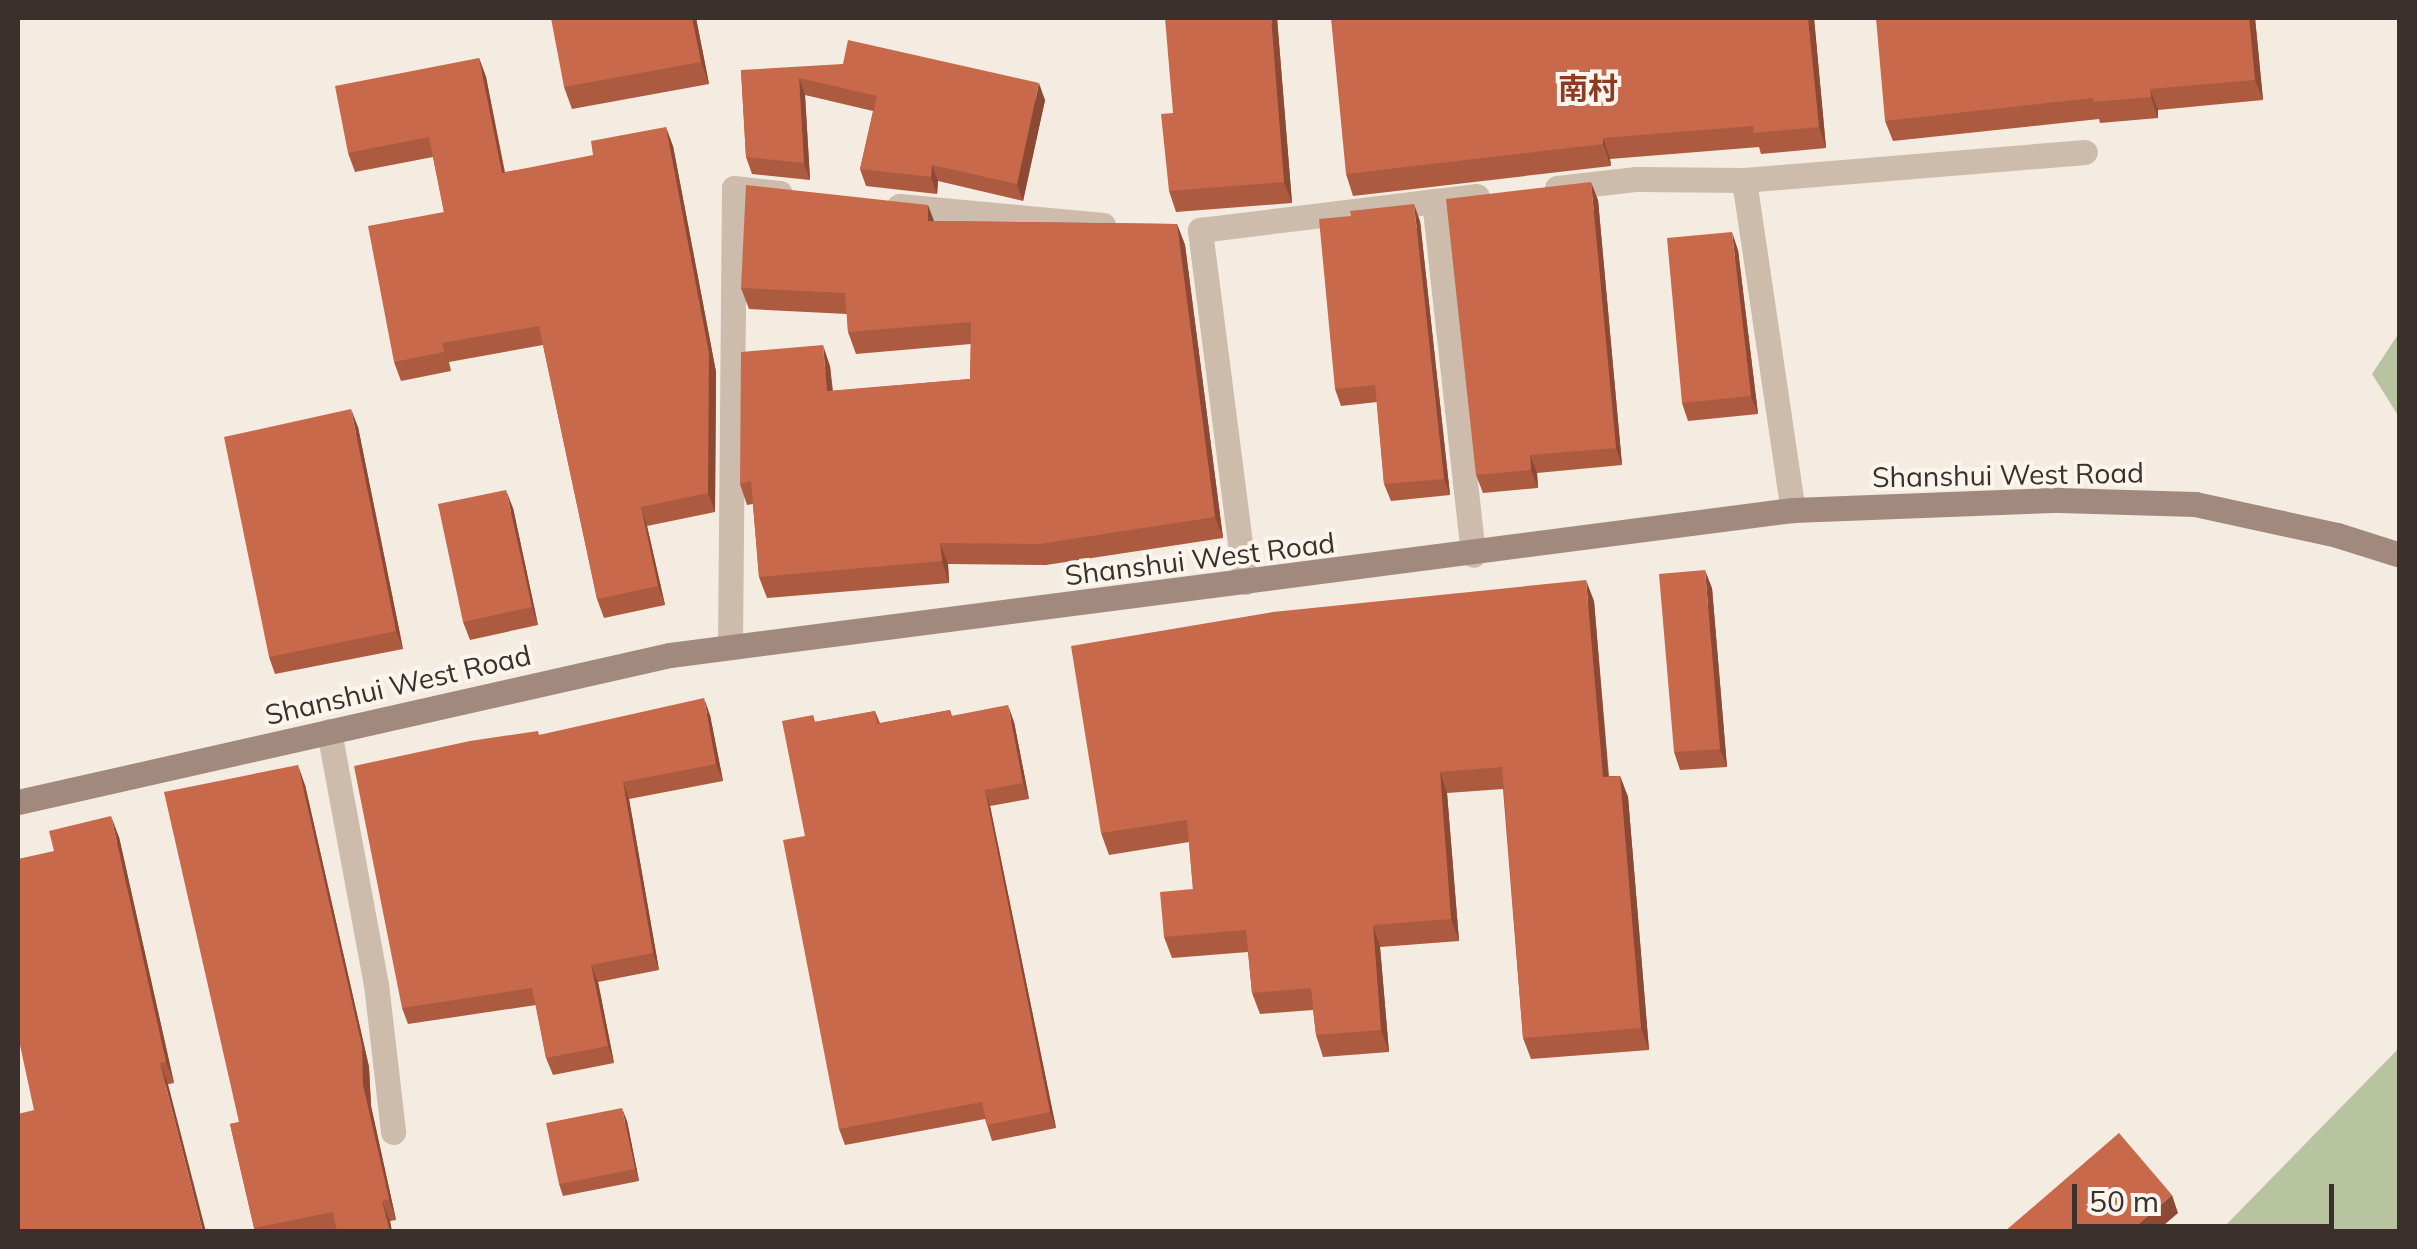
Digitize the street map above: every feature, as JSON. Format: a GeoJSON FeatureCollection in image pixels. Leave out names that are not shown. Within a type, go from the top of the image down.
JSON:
{"type":"FeatureCollection","features":[{"type":"Feature","properties":{"kind":"street"},"geometry":{"type":"LineString","coordinates":[[1245,582],[1191,230],[1636,179],[1744,180],[2086,152]]}},
{"type":"Feature","properties":{"kind":"street"},"geometry":{"type":"LineString","coordinates":[[1744,180],[1793,510]]}},
{"type":"Feature","properties":{"kind":"street"},"geometry":{"type":"LineString","coordinates":[[730,647],[734,188],[810,196]]}},
{"type":"Feature","properties":{"kind":"street"},"geometry":{"type":"LineString","coordinates":[[1434,201],[1473,555]]}},
{"type":"Feature","properties":{"kind":"street"},"geometry":{"type":"LineString","coordinates":[[868,202],[1128,226]]}},
{"type":"Feature","properties":{"kind":"street","name":"Shanshui West Road"},"geometry":{"type":"LineString","coordinates":[[18,802],[670,655],[1473,555],[1793,510],[2060,500],[2194,504],[2337,535],[2400,555]]}},
{"type":"Feature","properties":{"kind":"street"},"geometry":{"type":"LineString","coordinates":[[329,731],[376,984],[393,1132]]}},
{"type":"Feature","properties":{"kind":"green space"},"geometry":{"type":"Polygon","coordinates":[[[2399,333],[2399,417],[2372,374],[2399,333]]]}},
{"type":"Feature","properties":{"kind":"green space"},"geometry":{"type":"Polygon","coordinates":[[[2399,1048],[2399,1231],[2220,1231],[2399,1048]]]}},
{"type":"Feature","properties":{"kind":"building"},"geometry":{"type":"Polygon","coordinates":[[[551,18],[692,18],[701,62],[564,87],[551,18]]]}},
{"type":"Feature","properties":{"kind":"building"},"geometry":{"type":"Polygon","coordinates":[[[1165,18],[1271,18],[1284,182],[1169,191],[1161,114],[1173,113],[1165,18]]]}},
{"type":"Feature","properties":{"kind":"building"},"geometry":{"type":"Polygon","coordinates":[[[1331,18],[1808,18],[1819,127],[1754,133],[1753,126],[1603,138],[1603,144],[1346,174],[1331,18]]]}},
{"type":"Feature","properties":{"kind":"building"},"geometry":{"type":"Polygon","coordinates":[[[1876,18],[2249,18],[2255,80],[2150,89],[2151,97],[2093,102],[2093,98],[1885,121],[1876,18]]]}},
{"type":"Feature","properties":{"kind":"building"},"geometry":{"type":"Polygon","coordinates":[[[848,40],[1039,83],[1017,184],[932,165],[931,177],[860,169],[877,96],[799,78],[804,163],[746,157],[741,70],[843,64],[848,40]]]}},
{"type":"Feature","properties":{"kind":"building"},"geometry":{"type":"Polygon","coordinates":[[[479,58],[502,173],[593,155],[591,141],[666,127],[709,353],[708,493],[641,507],[658,586],[597,599],[539,326],[442,343],[444,352],[394,362],[368,226],[444,212],[429,137],[348,153],[335,86],[479,58]]]}},
{"type":"Feature","properties":{"kind":"building"},"geometry":{"type":"Polygon","coordinates":[[[1591,182],[1616,448],[1530,455],[1531,470],[1476,475],[1446,199],[1591,182]]]}},
{"type":"Feature","properties":{"kind":"building"},"geometry":{"type":"Polygon","coordinates":[[[746,185],[928,205],[928,221],[1177,224],[1215,517],[1039,544],[940,543],[942,561],[759,577],[751,481],[740,484],[741,352],[823,345],[827,391],[970,379],[971,322],[848,332],[845,293],[741,288],[746,185]]]}},
{"type":"Feature","properties":{"kind":"building"},"geometry":{"type":"Polygon","coordinates":[[[1414,204],[1444,479],[1384,484],[1375,385],[1335,389],[1319,219],[1351,216],[1350,211],[1414,204]]]}},
{"type":"Feature","properties":{"kind":"building"},"geometry":{"type":"Polygon","coordinates":[[[1732,232],[1751,396],[1682,403],[1667,238],[1732,232]]]}},
{"type":"Feature","properties":{"kind":"building"},"geometry":{"type":"Polygon","coordinates":[[[351,409],[396,631],[269,657],[224,437],[351,409]]]}},
{"type":"Feature","properties":{"kind":"building"},"geometry":{"type":"Polygon","coordinates":[[[506,490],[532,607],[463,622],[438,504],[506,490]]]}},
{"type":"Feature","properties":{"kind":"building"},"geometry":{"type":"Polygon","coordinates":[[[1705,570],[1720,749],[1674,752],[1659,574],[1705,570]]]}},
{"type":"Feature","properties":{"kind":"building"},"geometry":{"type":"Polygon","coordinates":[[[1586,580],[1603,777],[1620,776],[1641,1028],[1523,1038],[1502,767],[1440,772],[1451,919],[1373,925],[1381,1030],[1316,1035],[1311,988],[1252,993],[1246,930],[1164,937],[1160,892],[1193,889],[1187,820],[1101,833],[1071,646],[1273,612],[1586,580]]]}},
{"type":"Feature","properties":{"kind":"building"},"geometry":{"type":"Polygon","coordinates":[[[704,698],[716,764],[623,782],[653,953],[591,965],[608,1046],[546,1058],[532,988],[402,1008],[354,766],[470,741],[538,731],[539,735],[704,698]]]}},
{"type":"Feature","properties":{"kind":"building"},"geometry":{"type":"Polygon","coordinates":[[[1008,705],[1023,783],[985,790],[1050,1112],[987,1125],[982,1102],[839,1129],[783,840],[805,836],[782,721],[813,715],[814,722],[875,711],[877,724],[950,710],[951,716],[1008,705]]]}},
{"type":"Feature","properties":{"kind":"building"},"geometry":{"type":"Polygon","coordinates":[[[298,765],[362,1046],[363,1085],[389,1199],[382,1201],[390,1232],[337,1232],[333,1212],[254,1228],[230,1124],[239,1122],[164,792],[298,765]]]}},
{"type":"Feature","properties":{"kind":"building"},"geometry":{"type":"Polygon","coordinates":[[[111,816],[166,1062],[160,1063],[203,1232],[18,1232],[18,1114],[34,1110],[18,1036],[18,859],[54,851],[49,831],[111,816]]]}},
{"type":"Feature","properties":{"kind":"building"},"geometry":{"type":"Polygon","coordinates":[[[622,1108],[635,1169],[559,1184],[546,1123],[622,1108]]]}},
{"type":"Feature","properties":{"kind":"building"},"geometry":{"type":"Polygon","coordinates":[[[2119,1133],[2172,1195],[2129,1232],[2004,1232],[2119,1133]]]}},
{"type":"Feature","properties":{"kind":"district","name":"南村"},"geometry":{"type":"Point","coordinates":[1588,88]}}]}
